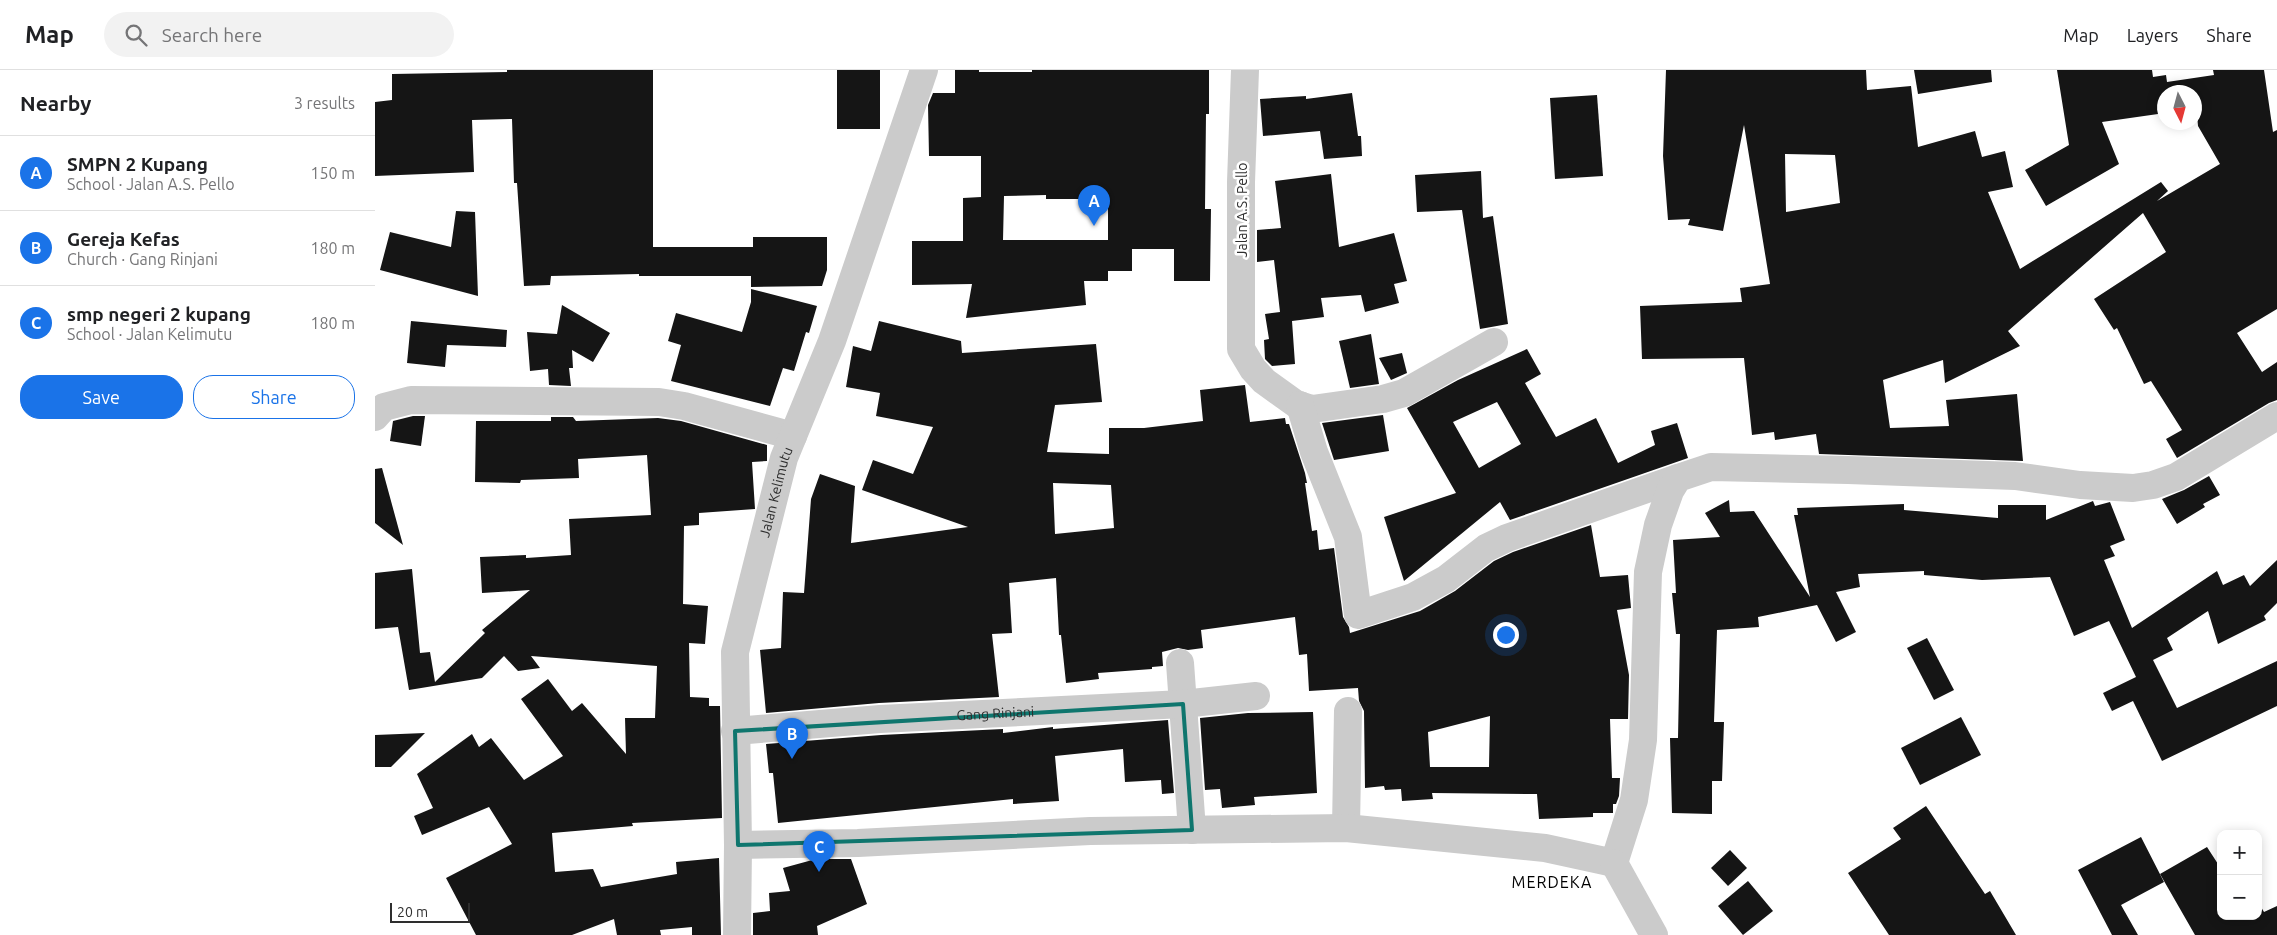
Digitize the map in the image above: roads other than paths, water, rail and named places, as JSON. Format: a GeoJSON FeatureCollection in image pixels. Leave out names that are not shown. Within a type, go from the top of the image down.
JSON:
{"type":"FeatureCollection","features":[{"type":"Feature","properties":{"kind":"street","name":"Jalan Kelimutu"},"geometry":{"type":"LineString","coordinates":[[737,935],[738,846],[735,652],[784,458],[832,341],[924,70]]}},
{"type":"Feature","properties":{"kind":"street","name":"Jalan A.S. Pello"},"geometry":{"type":"LineString","coordinates":[[1245,70],[1241,182],[1241,349],[1253,369],[1264,381],[1300,405]]}},
{"type":"Feature","properties":{"kind":"street"},"geometry":{"type":"LineString","coordinates":[[1300,405],[1312,409],[1383,399],[1404,393],[1494,342]]}},
{"type":"Feature","properties":{"kind":"street"},"geometry":{"type":"LineString","coordinates":[[375,417],[385,407],[411,400],[659,402],[684,406],[793,436]]}},
{"type":"Feature","properties":{"kind":"street"},"geometry":{"type":"LineString","coordinates":[[1300,405],[1314,452],[1348,537],[1359,615],[1413,597],[1446,579],[1486,548],[1507,538],[1711,467],[2015,476],[2080,485],[2133,488],[2153,485],[2176,477],[2277,416]]}},
{"type":"Feature","properties":{"kind":"street"},"geometry":{"type":"LineString","coordinates":[[1654,935],[1614,863],[1634,800],[1643,740],[1648,572],[1658,525],[1670,491],[1678,478]]}},
{"type":"Feature","properties":{"kind":"street"},"geometry":{"type":"LineString","coordinates":[[1180,663],[1192,830]]}},
{"type":"Feature","properties":{"kind":"street","name":"Gang Rinjani"},"geometry":{"type":"LineString","coordinates":[[735,731],[889,718],[1183,704],[1255,696]]}},
{"type":"Feature","properties":{"kind":"street"},"geometry":{"type":"LineString","coordinates":[[1346,828],[1348,711]]}},
{"type":"Feature","properties":{"kind":"street"},"geometry":{"type":"LineString","coordinates":[[738,846],[858,843],[1090,831],[1346,828],[1545,848],[1614,863]]}},
{"type":"Feature","properties":{"kind":"place","name":"SMPN 2 Kupang"},"geometry":{"type":"Point","coordinates":[1094,226]}},
{"type":"Feature","properties":{"kind":"place","name":"Gereja Kefas"},"geometry":{"type":"Point","coordinates":[792,759]}},
{"type":"Feature","properties":{"kind":"place","name":"smp negeri 2 kupang"},"geometry":{"type":"Point","coordinates":[819,872]}},
{"type":"Feature","properties":{"kind":"district","name":"MERDEKA"},"geometry":{"type":"Point","coordinates":[1552,882]}}]}
